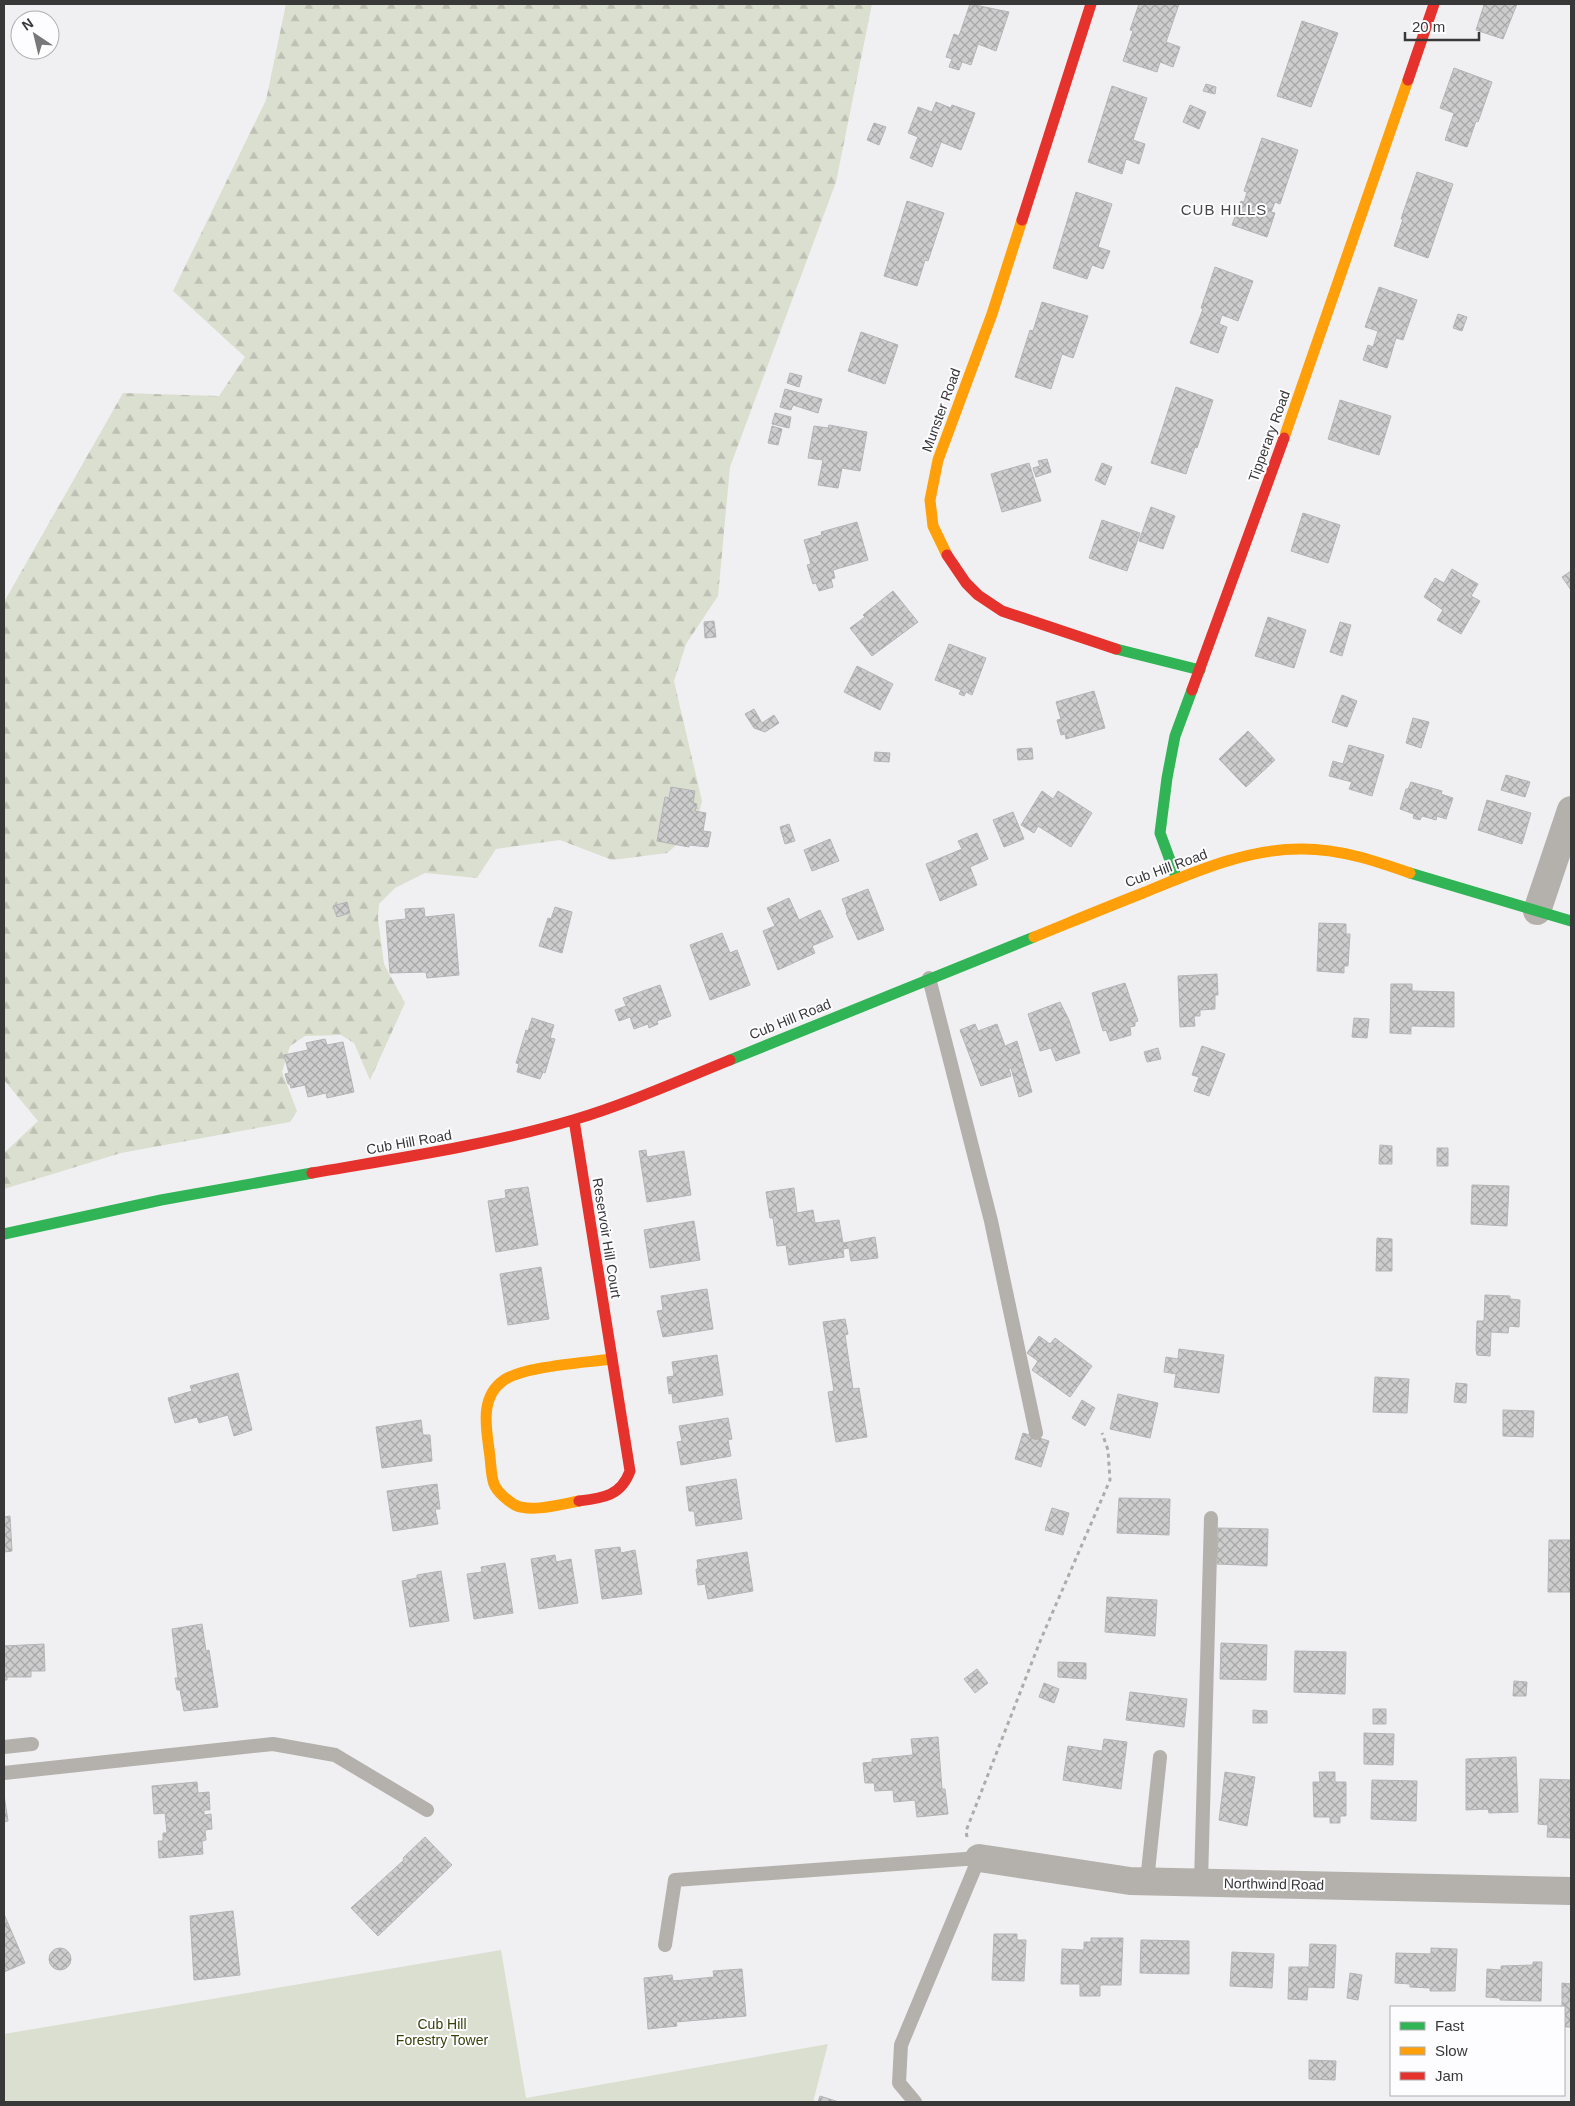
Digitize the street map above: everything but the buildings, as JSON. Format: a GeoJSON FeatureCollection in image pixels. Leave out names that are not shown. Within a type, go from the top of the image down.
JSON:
{"type":"FeatureCollection","features":[{"type":"Feature","properties":{"kind":"street","name":"Munster Road"},"geometry":{"type":"LineString","coordinates":[[1091,4],[992,314],[938,460],[930,500],[933,526],[947,555],[966,582],[978,595],[1002,611],[1106,647],[1200,670]]}},
{"type":"Feature","properties":{"kind":"street","name":"Tipperary Road"},"geometry":{"type":"LineString","coordinates":[[1177,879],[1160,833],[1166,778],[1175,736],[1307,375],[1434,4]]}},
{"type":"Feature","properties":{"kind":"street"},"geometry":{"type":"LineString","coordinates":[[1537,911],[1571,810]]}},
{"type":"Feature","properties":{"kind":"street","name":"Cub Hill Road"},"geometry":{"type":"LineString","coordinates":[[4,1234],[152,1202],[489,1142],[574,1120],[623,1104],[929,978],[1177,879],[1242,858],[1274,851],[1303,849],[1328,851],[1381,864],[1571,921]]}},
{"type":"Feature","properties":{"kind":"street","name":"Reservoir Hill Court"},"geometry":{"type":"LineString","coordinates":[[574,1120],[630,1471],[626,1482],[617,1491],[601,1498],[536,1508],[517,1506],[505,1498],[494,1484],[485,1420],[487,1406],[493,1391],[503,1381],[519,1372],[612,1359]]}},
{"type":"Feature","properties":{"kind":"street","name":"Northwind Road"},"geometry":{"type":"LineString","coordinates":[[978,1858],[1130,1881],[1571,1891]]}},
{"type":"Feature","properties":{"kind":"lane"},"geometry":{"type":"LineString","coordinates":[[929,978],[991,1221],[1036,1433]]}},
{"type":"Feature","properties":{"kind":"lane"},"geometry":{"type":"LineString","coordinates":[[1201,1882],[1211,1518]]}},
{"type":"Feature","properties":{"kind":"lane"},"geometry":{"type":"LineString","coordinates":[[4,1747],[32,1744]]}},
{"type":"Feature","properties":{"kind":"lane"},"geometry":{"type":"LineString","coordinates":[[4,1773],[273,1744],[334,1754],[427,1810]]}},
{"type":"Feature","properties":{"kind":"lane"},"geometry":{"type":"LineString","coordinates":[[1147,1881],[1160,1757]]}},
{"type":"Feature","properties":{"kind":"lane"},"geometry":{"type":"LineString","coordinates":[[665,1945],[675,1880],[978,1858],[901,2045],[899,2083],[915,2102]]}},
{"type":"Feature","properties":{"kind":"path"},"geometry":{"type":"LineString","coordinates":[[978,1858],[969,1850],[966,1831],[1041,1639],[1110,1480],[1108,1450],[1102,1433]]}},
{"type":"Feature","properties":{"kind":"green space"},"geometry":{"type":"Polygon","coordinates":[[[286,4],[872,4],[836,182],[730,467],[718,596],[686,644],[674,681],[702,801],[695,830],[667,853],[612,860],[560,840],[496,849],[477,878],[425,873],[395,888],[379,904],[378,919],[384,964],[405,1003],[370,1080],[354,1043],[341,1035],[305,1036],[290,1046],[282,1072],[297,1111],[290,1122],[121,1153],[4,1189],[4,1153],[38,1121],[4,1080],[4,602],[123,393],[219,396],[245,357],[173,291],[266,100],[286,4]]]}},
{"type":"Feature","properties":{"kind":"green space","name":"Cub Hill Forestry Tower"},"geometry":{"type":"Polygon","coordinates":[[[501,1950],[526,2098],[828,2044],[813,2102],[4,2102],[4,2034],[501,1950]]]}},
{"type":"Feature","properties":{"kind":"traffic: fast"},"geometry":{"type":"LineString","coordinates":[[1116,649],[1200,670]]}},
{"type":"Feature","properties":{"kind":"traffic: fast"},"geometry":{"type":"LineString","coordinates":[[1177,879],[1160,833],[1175,736],[1192,690]]}},
{"type":"Feature","properties":{"kind":"traffic: fast"},"geometry":{"type":"LineString","coordinates":[[1410,873],[1571,921]]}},
{"type":"Feature","properties":{"kind":"traffic: fast"},"geometry":{"type":"LineString","coordinates":[[730,1060],[1034,937]]}},
{"type":"Feature","properties":{"kind":"traffic: fast"},"geometry":{"type":"LineString","coordinates":[[4,1234],[161,1200],[312,1173]]}},
{"type":"Feature","properties":{"kind":"traffic: slow"},"geometry":{"type":"LineString","coordinates":[[1284,438],[1408,80]]}},
{"type":"Feature","properties":{"kind":"traffic: slow"},"geometry":{"type":"LineString","coordinates":[[947,555],[933,526],[930,500],[938,460],[992,314],[1022,220]]}},
{"type":"Feature","properties":{"kind":"traffic: slow"},"geometry":{"type":"LineString","coordinates":[[1034,937],[1182,877],[1262,852],[1303,849],[1331,851],[1371,860],[1410,873]]}},
{"type":"Feature","properties":{"kind":"traffic: slow"},"geometry":{"type":"LineString","coordinates":[[579,1501],[547,1507],[529,1508],[515,1505],[500,1493],[495,1487],[492,1474],[486,1426],[487,1405],[496,1387],[514,1375],[540,1368],[612,1359]]}},
{"type":"Feature","properties":{"kind":"traffic: jam"},"geometry":{"type":"LineString","coordinates":[[1022,220],[1091,4]]}},
{"type":"Feature","properties":{"kind":"traffic: jam"},"geometry":{"type":"LineString","coordinates":[[1408,80],[1434,4]]}},
{"type":"Feature","properties":{"kind":"traffic: jam"},"geometry":{"type":"LineString","coordinates":[[1192,690],[1284,438]]}},
{"type":"Feature","properties":{"kind":"traffic: jam"},"geometry":{"type":"LineString","coordinates":[[947,555],[966,583],[978,595],[1002,611],[1116,649]]}},
{"type":"Feature","properties":{"kind":"traffic: jam"},"geometry":{"type":"LineString","coordinates":[[312,1173],[444,1150],[541,1129],[613,1107],[730,1060]]}},
{"type":"Feature","properties":{"kind":"traffic: jam"},"geometry":{"type":"LineString","coordinates":[[574,1120],[630,1471],[622,1486],[616,1491],[596,1499],[579,1501]]}},
{"type":"Feature","properties":{"kind":"district","name":"CUB HILLS"},"geometry":{"type":"Point","coordinates":[1224,210]}}]}
